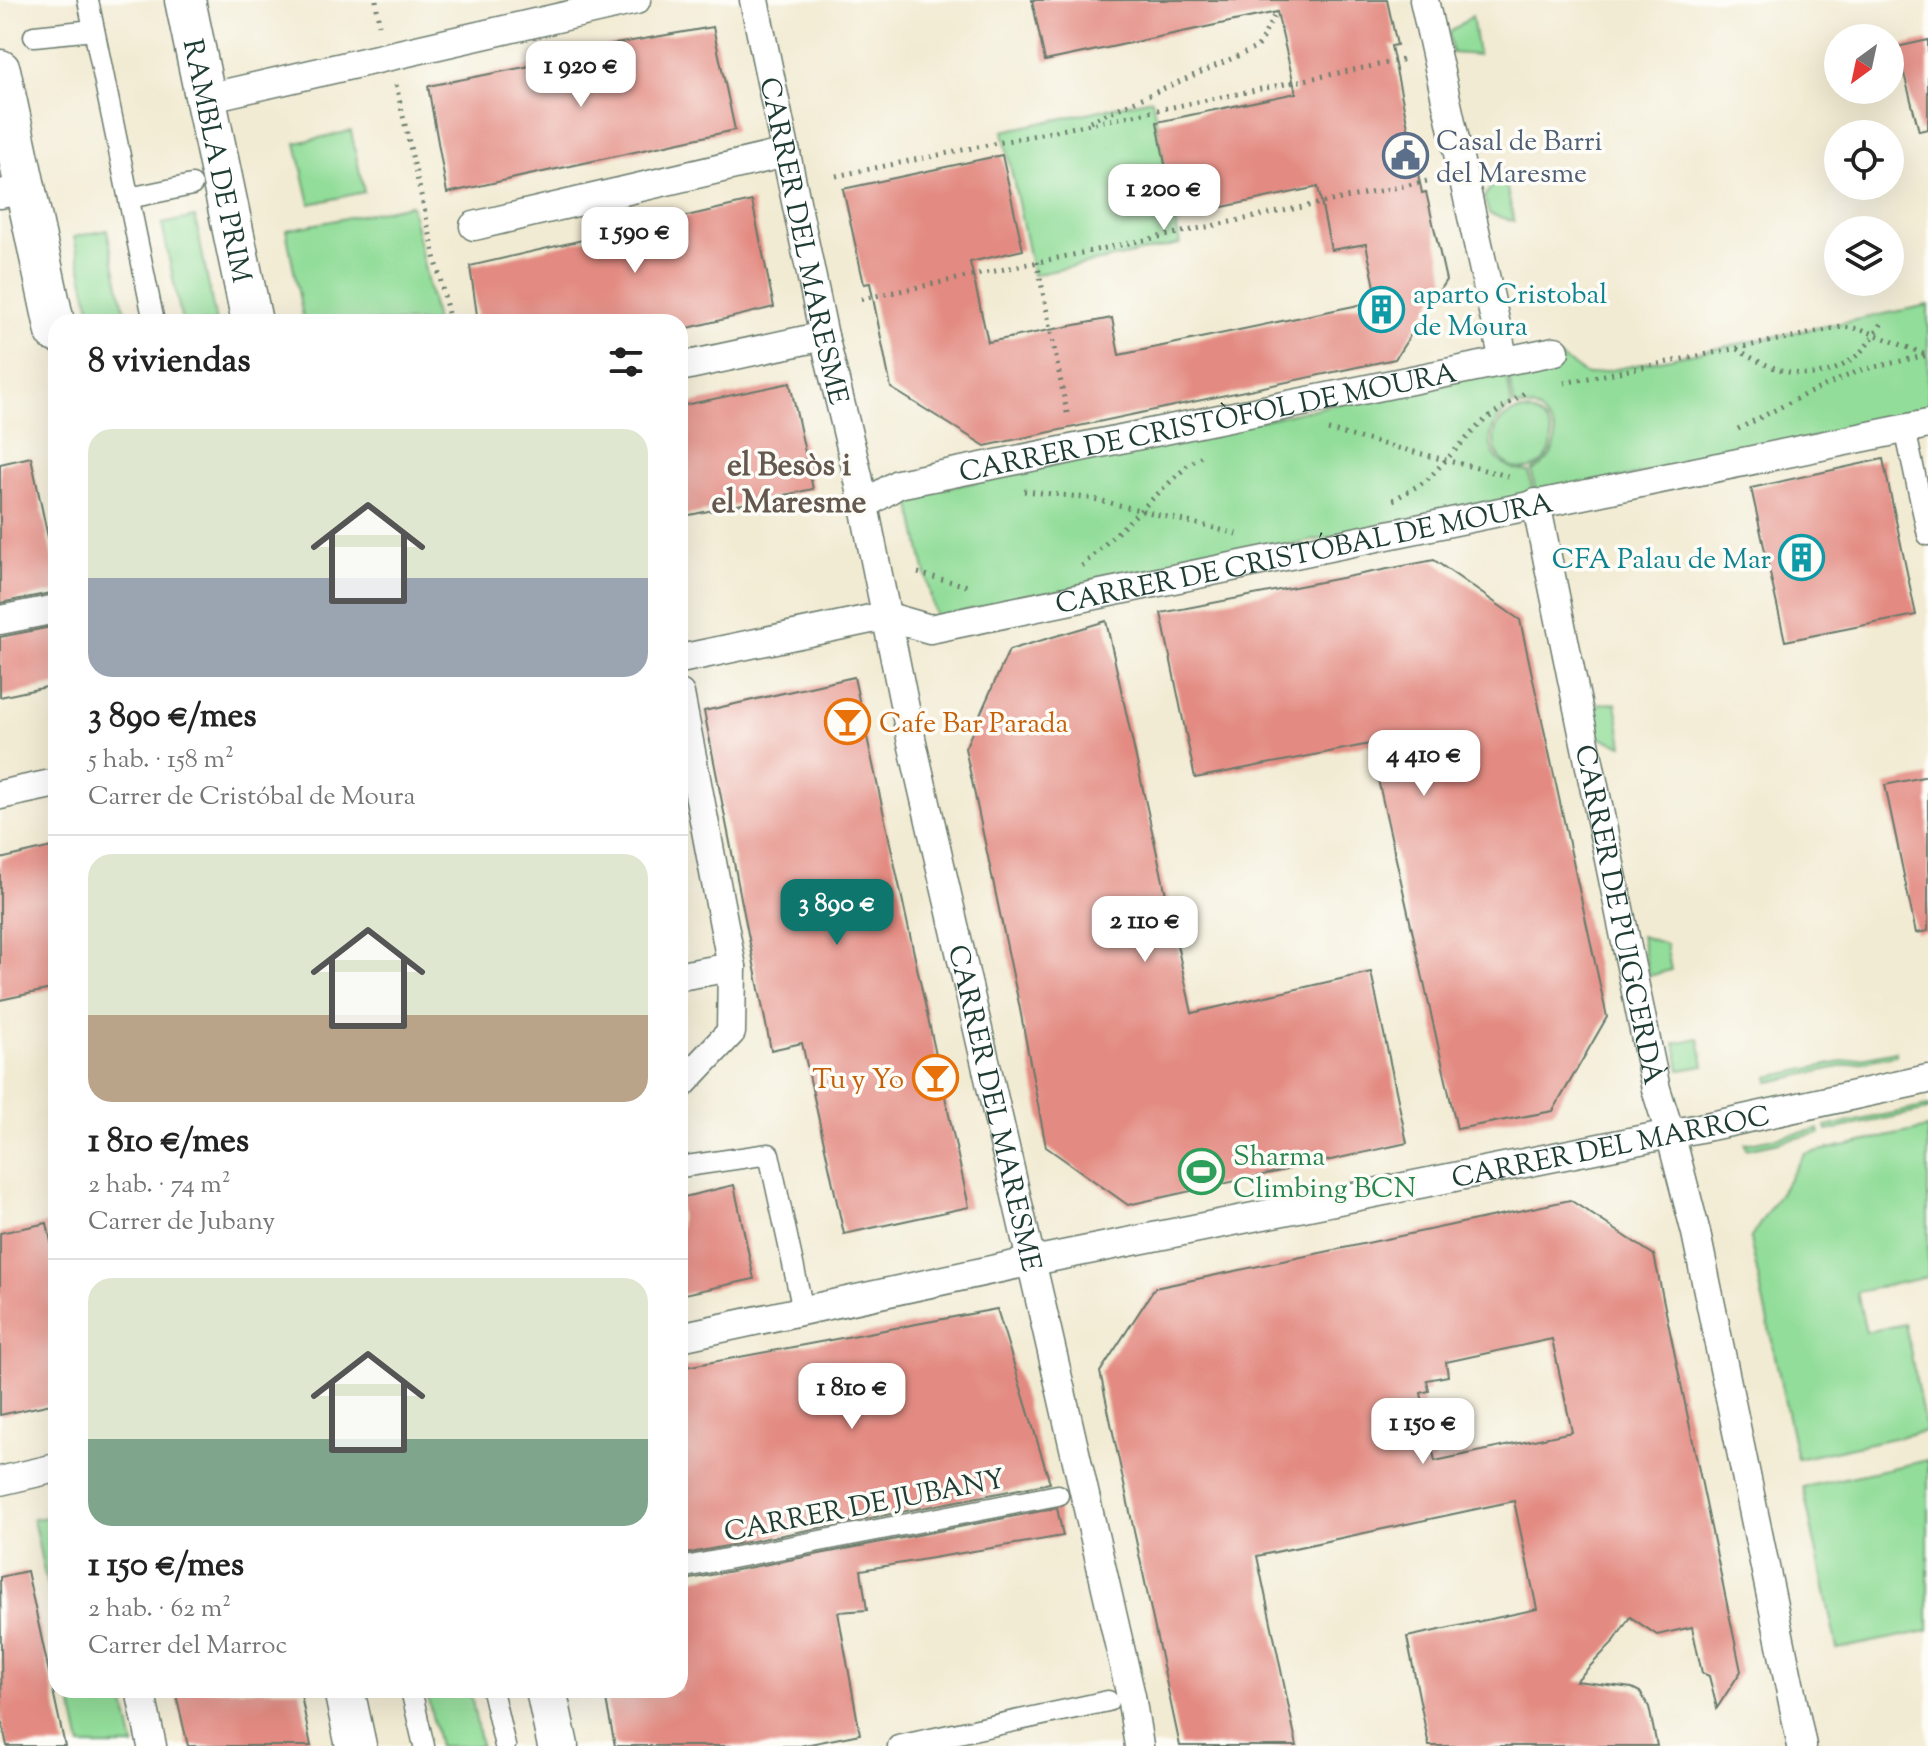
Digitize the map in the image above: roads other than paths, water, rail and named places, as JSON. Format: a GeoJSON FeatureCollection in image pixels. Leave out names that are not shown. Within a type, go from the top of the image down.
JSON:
{"type":"FeatureCollection","features":[{"type":"Feature","properties":{"kind":"main road","name":"RAMBLA DE PRIM"},"geometry":{"type":"LineString","coordinates":[[185,0],[250,314]]}},
{"type":"Feature","properties":{"kind":"main road"},"geometry":{"type":"LineString","coordinates":[[2,85],[13,191],[51,314]]}},
{"type":"Feature","properties":{"kind":"main road"},"geometry":{"type":"LineString","coordinates":[[346,1698],[356,1746]]}},
{"type":"Feature","properties":{"kind":"main road"},"geometry":{"type":"LineString","coordinates":[[548,1698],[558,1746]]}},
{"type":"Feature","properties":{"kind":"street"},"geometry":{"type":"LineString","coordinates":[[88,0],[152,314]]}},
{"type":"Feature","properties":{"kind":"street"},"geometry":{"type":"LineString","coordinates":[[206,98],[636,0]]}},
{"type":"Feature","properties":{"kind":"street","name":"CARRER DEL MARESME"},"geometry":{"type":"LineString","coordinates":[[754,0],[824,336],[864,505],[885,616],[1131,1696],[1139,1746]]}},
{"type":"Feature","properties":{"kind":"street"},"geometry":{"type":"LineString","coordinates":[[1424,0],[1504,361]]}},
{"type":"Feature","properties":{"kind":"street"},"geometry":{"type":"LineString","coordinates":[[34,36],[94,30]]}},
{"type":"Feature","properties":{"kind":"street"},"geometry":{"type":"LineString","coordinates":[[474,226],[786,153]]}},
{"type":"Feature","properties":{"kind":"street","name":"RAMBLA DE PRIM"},"geometry":{"type":"LineString","coordinates":[[129,198],[192,185]]}},
{"type":"Feature","properties":{"kind":"street"},"geometry":{"type":"LineString","coordinates":[[688,365],[824,336]]}},
{"type":"Feature","properties":{"kind":"street","name":"CARRER DE CRISTÒFOL DE MOURA"},"geometry":{"type":"LineString","coordinates":[[864,505],[898,484],[1555,351]]}},
{"type":"Feature","properties":{"kind":"street"},"geometry":{"type":"LineString","coordinates":[[1917,426],[1928,535]]}},
{"type":"Feature","properties":{"kind":"street","name":"CARRER DE CRISTÓBAL DE MOURA"},"geometry":{"type":"LineString","coordinates":[[688,657],[885,616],[930,629],[1530,491],[1917,426]]}},
{"type":"Feature","properties":{"kind":"street","name":"CARRER DE PUIGCERDÀ"},"geometry":{"type":"LineString","coordinates":[[1530,491],[1656,1089],[1696,1233],[1802,1746]]}},
{"type":"Feature","properties":{"kind":"street"},"geometry":{"type":"LineString","coordinates":[[0,620],[48,611]]}},
{"type":"Feature","properties":{"kind":"street"},"geometry":{"type":"LineString","coordinates":[[688,736],[732,967],[731,1032],[688,1078]]}},
{"type":"Feature","properties":{"kind":"street"},"geometry":{"type":"LineString","coordinates":[[0,795],[48,785]]}},
{"type":"Feature","properties":{"kind":"street"},"geometry":{"type":"LineString","coordinates":[[688,975],[732,967]]}},
{"type":"Feature","properties":{"kind":"street","name":"CARRER DEL MARROC"},"geometry":{"type":"LineString","coordinates":[[688,1335],[1033,1261],[1928,1079]]}},
{"type":"Feature","properties":{"kind":"street"},"geometry":{"type":"LineString","coordinates":[[688,1166],[769,1154],[803,1310]]}},
{"type":"Feature","properties":{"kind":"street"},"geometry":{"type":"LineString","coordinates":[[0,1481],[48,1470]]}},
{"type":"Feature","properties":{"kind":"street","name":"CARRER DE JUBANY"},"geometry":{"type":"LineString","coordinates":[[688,1566],[1058,1495]]}},
{"type":"Feature","properties":{"kind":"street"},"geometry":{"type":"LineString","coordinates":[[142,1698],[152,1746]]}},
{"type":"Feature","properties":{"kind":"street"},"geometry":{"type":"LineString","coordinates":[[413,1698],[424,1746]]}},
{"type":"Feature","properties":{"kind":"street"},"geometry":{"type":"LineString","coordinates":[[494,1698],[505,1746]]}},
{"type":"Feature","properties":{"kind":"street"},"geometry":{"type":"LineString","coordinates":[[898,1746],[1108,1701]]}},
{"type":"Feature","properties":{"kind":"place","name":"Casal de Barri del Maresme"},"geometry":{"type":"Point","coordinates":[1405,156]}},
{"type":"Feature","properties":{"kind":"place","name":"aparto Cristobal de Moura"},"geometry":{"type":"Point","coordinates":[1382,309]}},
{"type":"Feature","properties":{"kind":"place","name":"CFA Palau de Mar"},"geometry":{"type":"Point","coordinates":[1802,558]}},
{"type":"Feature","properties":{"kind":"place","name":"Cafe Bar Parada"},"geometry":{"type":"Point","coordinates":[848,722]}},
{"type":"Feature","properties":{"kind":"place","name":"Tu y Yo"},"geometry":{"type":"Point","coordinates":[935,1078]}},
{"type":"Feature","properties":{"kind":"place","name":"Sharma Climbing BCN"},"geometry":{"type":"Point","coordinates":[1202,1171]}},
{"type":"Feature","properties":{"kind":"district","name":"el Besòs i el Maresme"},"geometry":{"type":"Point","coordinates":[789,482]}}]}
